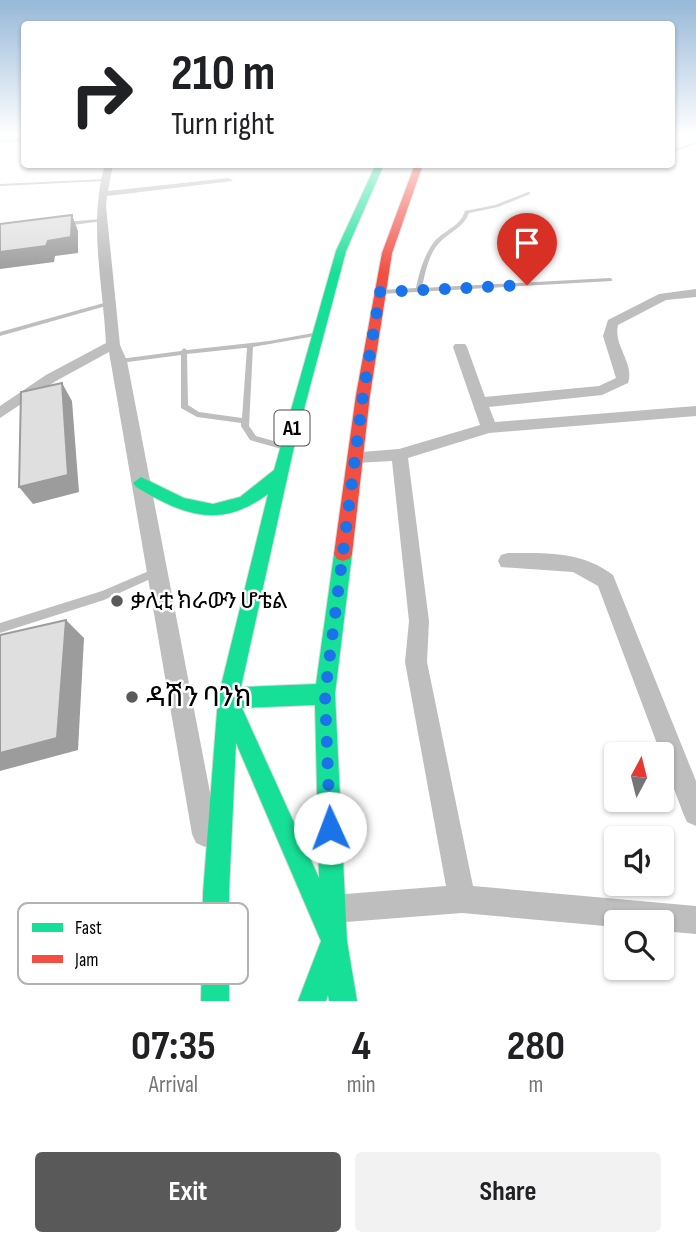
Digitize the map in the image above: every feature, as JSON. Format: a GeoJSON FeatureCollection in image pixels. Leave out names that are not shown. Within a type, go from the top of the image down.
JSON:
{"type":"FeatureCollection","features":[{"type":"Feature","properties":{"kind":"main road","name":"A1"},"geometry":{"type":"LineString","coordinates":[[216,903],[228,698],[287,447],[341,251],[373,181]]}},
{"type":"Feature","properties":{"kind":"main road"},"geometry":{"type":"LineString","coordinates":[[343,1001],[334,941],[325,694],[355,457],[380,292],[387,253],[413,181]]}},
{"type":"Feature","properties":{"kind":"main road"},"geometry":{"type":"LineString","coordinates":[[141,483],[176,505],[217,512],[248,505],[262,495],[281,472]]}},
{"type":"Feature","properties":{"kind":"main road"},"geometry":{"type":"LineString","coordinates":[[312,1001],[334,941],[228,698],[325,694]]}},
{"type":"Feature","properties":{"kind":"street"},"geometry":{"type":"LineString","coordinates":[[105,181],[101,220],[116,353],[216,893]]}},
{"type":"Feature","properties":{"kind":"street"},"geometry":{"type":"LineString","coordinates":[[193,181],[229,181]]}},
{"type":"Feature","properties":{"kind":"street"},"geometry":{"type":"LineString","coordinates":[[480,403],[602,390],[615,386],[623,380],[624,370],[609,336],[612,323],[663,297],[696,293]]}},
{"type":"Feature","properties":{"kind":"street"},"geometry":{"type":"LineString","coordinates":[[460,347],[489,428]]}},
{"type":"Feature","properties":{"kind":"street"},"geometry":{"type":"LineString","coordinates":[[0,413],[51,378],[116,353]]}},
{"type":"Feature","properties":{"kind":"street"},"geometry":{"type":"LineString","coordinates":[[355,457],[399,455],[489,428],[696,411]]}},
{"type":"Feature","properties":{"kind":"street"},"geometry":{"type":"LineString","coordinates":[[399,455],[419,621],[416,662],[462,899]]}},
{"type":"Feature","properties":{"kind":"street"},"geometry":{"type":"LineString","coordinates":[[508,561],[580,564],[597,572],[606,581],[696,813]]}},
{"type":"Feature","properties":{"kind":"street"},"geometry":{"type":"LineString","coordinates":[[333,909],[462,899],[696,920]]}},
{"type":"Feature","properties":{"kind":"lane"},"geometry":{"type":"LineString","coordinates":[[0,185],[90,181]]}},
{"type":"Feature","properties":{"kind":"lane"},"geometry":{"type":"LineString","coordinates":[[418,291],[430,253],[438,240],[464,222],[467,212],[496,206],[528,193]]}},
{"type":"Feature","properties":{"kind":"lane"},"geometry":{"type":"LineString","coordinates":[[51,226],[101,220]]}},
{"type":"Feature","properties":{"kind":"lane"},"geometry":{"type":"LineString","coordinates":[[380,292],[610,280]]}},
{"type":"Feature","properties":{"kind":"lane"},"geometry":{"type":"LineString","coordinates":[[0,334],[111,303]]}},
{"type":"Feature","properties":{"kind":"lane"},"geometry":{"type":"LineString","coordinates":[[116,353],[250,346],[320,334]]}},
{"type":"Feature","properties":{"kind":"lane"},"geometry":{"type":"LineString","coordinates":[[250,346],[245,421],[253,438],[272,446],[287,447]]}},
{"type":"Feature","properties":{"kind":"lane"},"geometry":{"type":"LineString","coordinates":[[184,350],[184,406],[197,414],[245,421]]}},
{"type":"Feature","properties":{"kind":"lane"},"geometry":{"type":"LineString","coordinates":[[0,628],[104,595],[157,571]]}},
{"type":"Feature","properties":{"kind":"building"},"geometry":{"type":"Polygon","coordinates":[[[72,215],[71,237],[48,241],[46,246],[0,252],[0,224],[72,215]]]}},
{"type":"Feature","properties":{"kind":"building"},"geometry":{"type":"Polygon","coordinates":[[[62,383],[68,475],[19,487],[21,392],[62,383]]]}},
{"type":"Feature","properties":{"kind":"building"},"geometry":{"type":"Polygon","coordinates":[[[66,620],[57,738],[0,753],[0,635],[66,620]]]}},
{"type":"Feature","properties":{"kind":"traffic: fast"},"geometry":{"type":"LineString","coordinates":[[216,903],[228,698],[287,447],[341,251],[373,181]]}},
{"type":"Feature","properties":{"kind":"traffic: fast"},"geometry":{"type":"LineString","coordinates":[[141,483],[179,503],[196,509],[213,510],[245,502],[279,474]]}},
{"type":"Feature","properties":{"kind":"traffic: fast"},"geometry":{"type":"LineString","coordinates":[[343,554],[325,694],[334,941],[343,1001]]}},
{"type":"Feature","properties":{"kind":"traffic: fast"},"geometry":{"type":"LineString","coordinates":[[228,698],[325,694]]}},
{"type":"Feature","properties":{"kind":"traffic: fast"},"geometry":{"type":"LineString","coordinates":[[230,704],[334,941],[312,1001]]}},
{"type":"Feature","properties":{"kind":"traffic: fast"},"geometry":{"type":"LineString","coordinates":[[215,984],[215,1001]]}},
{"type":"Feature","properties":{"kind":"traffic: jam"},"geometry":{"type":"LineString","coordinates":[[343,554],[363,395],[387,253],[413,181]]}},
{"type":"Feature","properties":{"kind":"place","name":"ቃሊቲ ክራውን ሆቴል"},"geometry":{"type":"Point","coordinates":[117,601]}},
{"type":"Feature","properties":{"kind":"place","name":"ዳሽን ባንክ"},"geometry":{"type":"Point","coordinates":[132,697]}},
{"type":"Feature","properties":{"kind":"route"},"geometry":{"type":"LineString","coordinates":[[330,828],[325,694],[363,395],[380,292],[527,285]]}}]}
